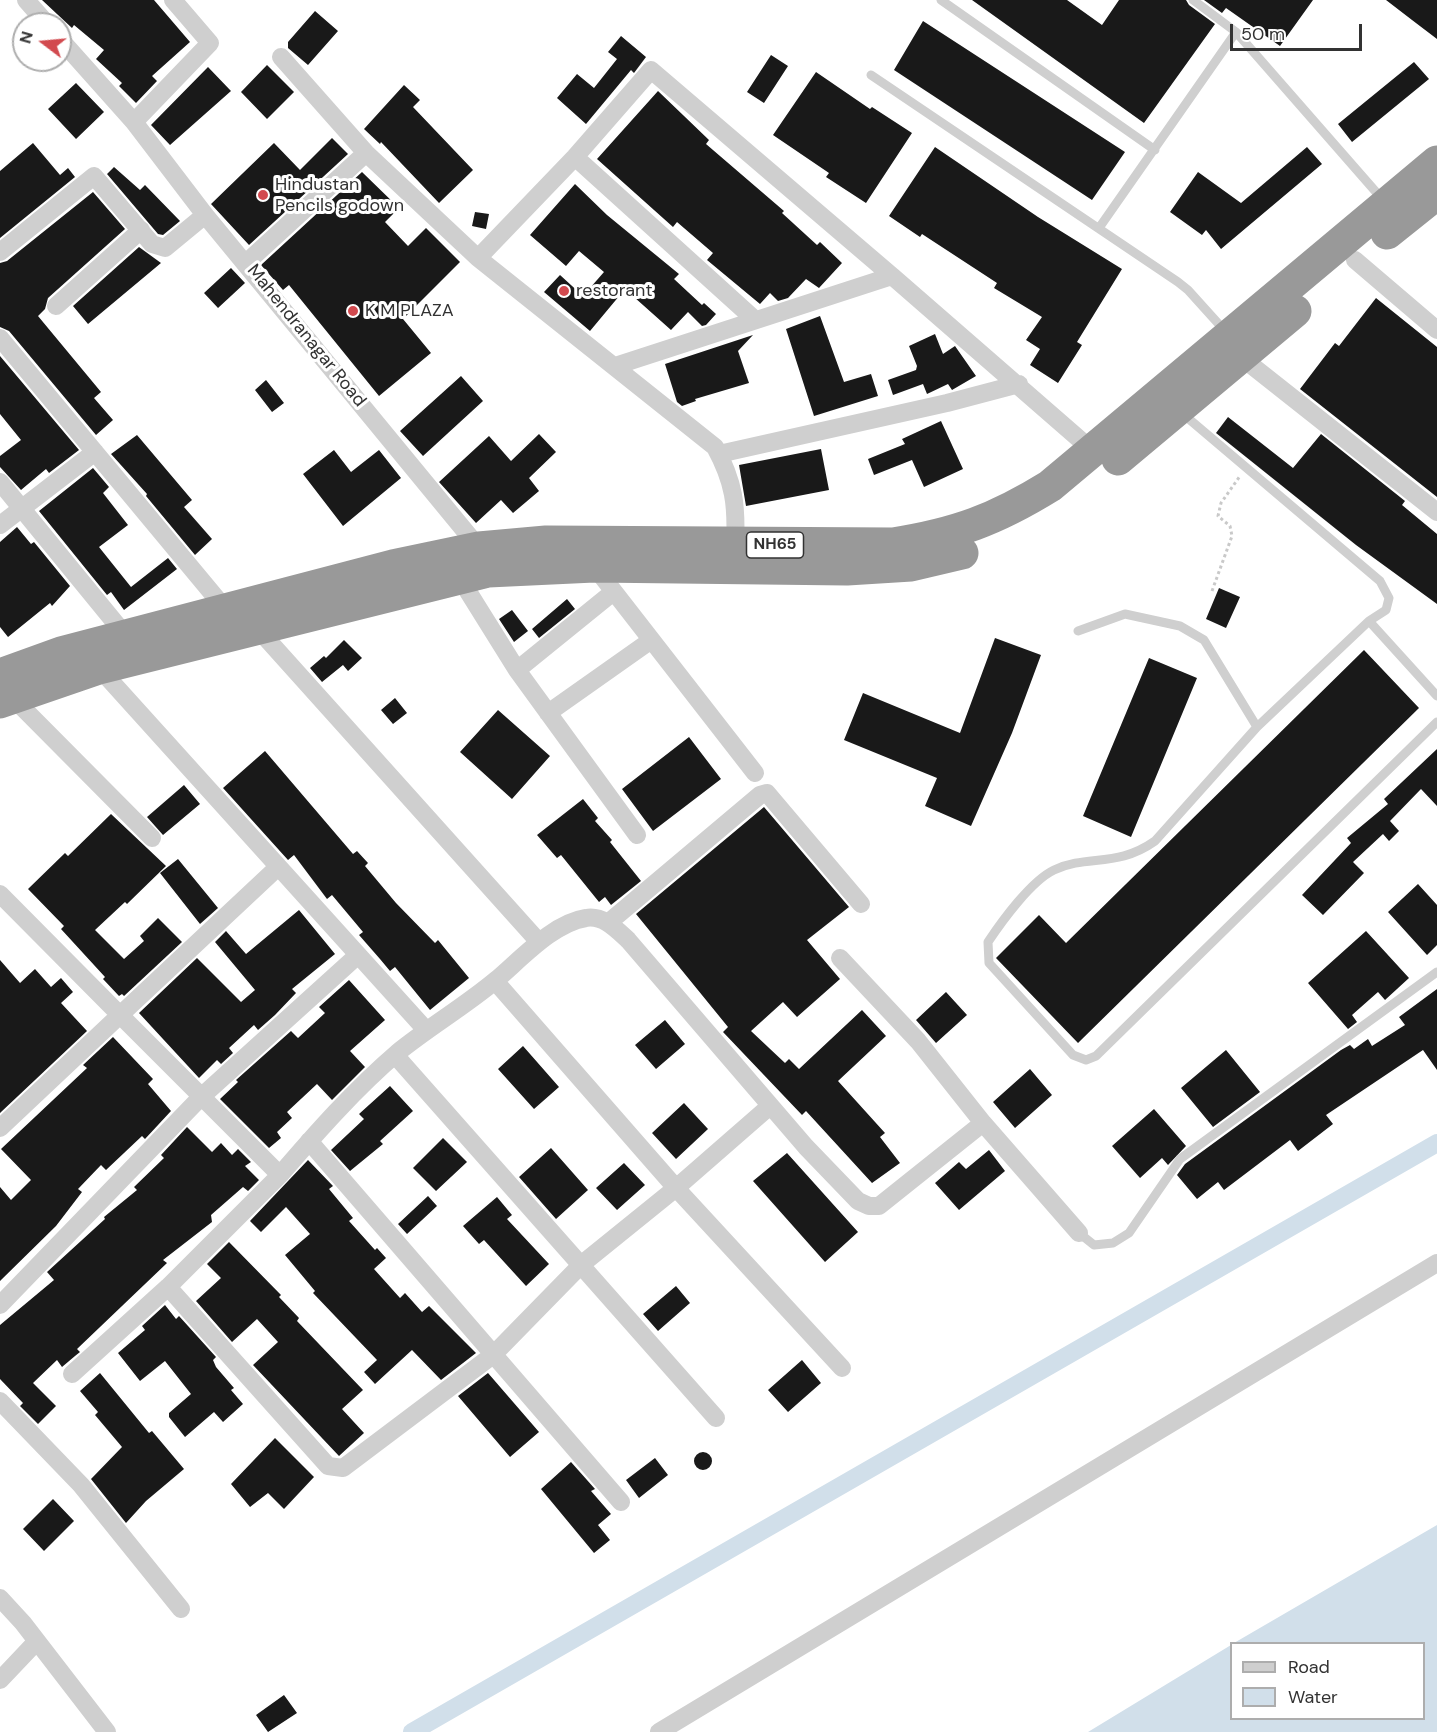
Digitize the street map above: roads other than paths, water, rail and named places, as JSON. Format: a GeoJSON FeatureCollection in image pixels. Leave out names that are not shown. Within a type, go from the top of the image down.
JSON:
{"type":"FeatureCollection","features":[{"type":"Feature","properties":{"kind":"highway","name":"NH65"},"geometry":{"type":"LineString","coordinates":[[4,691],[488,571],[594,566],[848,569],[911,565],[947,558],[1019,529],[1059,504],[1178,410],[1235,346],[1259,312],[1437,162]]}},
{"type":"Feature","properties":{"kind":"highway","name":"NH65"},"geometry":{"type":"LineString","coordinates":[[4,691],[61,653],[393,566],[479,548],[546,542],[654,541],[735,545],[893,544],[936,537],[975,526],[1010,511],[1050,486],[1093,451],[1355,260],[1437,193]]}},
{"type":"Feature","properties":{"kind":"street"},"geometry":{"type":"LineString","coordinates":[[26,0],[36,12]]}},
{"type":"Feature","properties":{"kind":"street"},"geometry":{"type":"LineString","coordinates":[[134,122],[210,43],[173,0]]}},
{"type":"Feature","properties":{"kind":"street","name":"Mahendranagar Road"},"geometry":{"type":"LineString","coordinates":[[72,52],[134,122],[206,215],[479,548]]}},
{"type":"Feature","properties":{"kind":"street"},"geometry":{"type":"LineString","coordinates":[[281,57],[366,153],[477,258],[716,447],[729,472],[736,508],[735,545]]}},
{"type":"Feature","properties":{"kind":"street"},"geometry":{"type":"LineString","coordinates":[[477,258],[575,157],[651,70],[1019,384],[1093,451]]}},
{"type":"Feature","properties":{"kind":"street"},"geometry":{"type":"LineString","coordinates":[[246,263],[366,153]]}},
{"type":"Feature","properties":{"kind":"street"},"geometry":{"type":"LineString","coordinates":[[575,157],[754,319]]}},
{"type":"Feature","properties":{"kind":"street"},"geometry":{"type":"LineString","coordinates":[[0,252],[94,176],[152,243],[165,248],[206,215]]}},
{"type":"Feature","properties":{"kind":"street"},"geometry":{"type":"LineString","coordinates":[[56,306],[141,230]]}},
{"type":"Feature","properties":{"kind":"street"},"geometry":{"type":"LineString","coordinates":[[1355,260],[1437,330]]}},
{"type":"Feature","properties":{"kind":"street"},"geometry":{"type":"LineString","coordinates":[[615,366],[892,276]]}},
{"type":"Feature","properties":{"kind":"street"},"geometry":{"type":"LineString","coordinates":[[0,338],[227,610]]}},
{"type":"Feature","properties":{"kind":"street"},"geometry":{"type":"LineString","coordinates":[[1235,346],[1437,512]]}},
{"type":"Feature","properties":{"kind":"street"},"geometry":{"type":"LineString","coordinates":[[719,454],[947,403],[1019,384]]}},
{"type":"Feature","properties":{"kind":"street"},"geometry":{"type":"LineString","coordinates":[[0,525],[95,452]]}},
{"type":"Feature","properties":{"kind":"street"},"geometry":{"type":"LineString","coordinates":[[0,482],[126,636]]}},
{"type":"Feature","properties":{"kind":"street"},"geometry":{"type":"LineString","coordinates":[[594,566],[612,593],[755,773]]}},
{"type":"Feature","properties":{"kind":"street"},"geometry":{"type":"LineString","coordinates":[[459,577],[517,670],[637,835]]}},
{"type":"Feature","properties":{"kind":"street"},"geometry":{"type":"LineString","coordinates":[[517,670],[612,593]]}},
{"type":"Feature","properties":{"kind":"street"},"geometry":{"type":"LineString","coordinates":[[257,628],[539,942]]}},
{"type":"Feature","properties":{"kind":"street"},"geometry":{"type":"LineString","coordinates":[[548,713],[650,641]]}},
{"type":"Feature","properties":{"kind":"street"},"geometry":{"type":"LineString","coordinates":[[99,668],[426,1030]]}},
{"type":"Feature","properties":{"kind":"street"},"geometry":{"type":"LineString","coordinates":[[4,691],[152,838]]}},
{"type":"Feature","properties":{"kind":"street"},"geometry":{"type":"LineString","coordinates":[[608,923],[760,795],[767,793],[861,904]]}},
{"type":"Feature","properties":{"kind":"street"},"geometry":{"type":"LineString","coordinates":[[0,1128],[278,868]]}},
{"type":"Feature","properties":{"kind":"street"},"geometry":{"type":"LineString","coordinates":[[0,894],[200,1098],[280,1175]]}},
{"type":"Feature","properties":{"kind":"street"},"geometry":{"type":"LineString","coordinates":[[72,1374],[168,1287],[395,1055],[495,981],[539,942],[569,923],[586,918],[599,918],[628,940],[770,1106],[849,1194],[869,1206],[879,1206],[889,1199],[983,1123]]}},
{"type":"Feature","properties":{"kind":"street"},"geometry":{"type":"LineString","coordinates":[[0,1305],[200,1098],[358,955]]}},
{"type":"Feature","properties":{"kind":"street"},"geometry":{"type":"LineString","coordinates":[[840,958],[918,1041],[983,1123],[1079,1233]]}},
{"type":"Feature","properties":{"kind":"street"},"geometry":{"type":"LineString","coordinates":[[495,981],[676,1188],[842,1368]]}},
{"type":"Feature","properties":{"kind":"street"},"geometry":{"type":"LineString","coordinates":[[395,1055],[716,1418]]}},
{"type":"Feature","properties":{"kind":"street"},"geometry":{"type":"LineString","coordinates":[[168,1287],[328,1466],[344,1468],[493,1355],[582,1264],[676,1188],[770,1106]]}},
{"type":"Feature","properties":{"kind":"street"},"geometry":{"type":"LineString","coordinates":[[309,1141],[621,1502]]}},
{"type":"Feature","properties":{"kind":"street"},"geometry":{"type":"LineString","coordinates":[[659,1732],[1437,1263]]}},
{"type":"Feature","properties":{"kind":"street"},"geometry":{"type":"LineString","coordinates":[[0,1401],[81,1485],[181,1609]]}},
{"type":"Feature","properties":{"kind":"street"},"geometry":{"type":"LineString","coordinates":[[0,1598],[37,1641],[107,1732]]}},
{"type":"Feature","properties":{"kind":"street"},"geometry":{"type":"LineString","coordinates":[[0,1680],[37,1641]]}},
{"type":"Feature","properties":{"kind":"lane"},"geometry":{"type":"LineString","coordinates":[[941,0],[1155,150]]}},
{"type":"Feature","properties":{"kind":"lane"},"geometry":{"type":"LineString","coordinates":[[1193,0],[1236,32],[1387,204]]}},
{"type":"Feature","properties":{"kind":"lane"},"geometry":{"type":"LineString","coordinates":[[1099,228],[1236,32]]}},
{"type":"Feature","properties":{"kind":"lane"},"geometry":{"type":"LineString","coordinates":[[870,75],[1188,290],[1235,346]]}},
{"type":"Feature","properties":{"kind":"lane"},"geometry":{"type":"LineString","coordinates":[[1178,410],[1380,580],[1389,598],[1386,610],[1369,621],[1257,727],[1155,841],[1139,852],[1121,858],[1053,870],[1037,882],[988,942],[989,963],[1073,1055],[1086,1060],[1096,1056],[1437,722]]}},
{"type":"Feature","properties":{"kind":"lane"},"geometry":{"type":"LineString","coordinates":[[1078,631],[1125,614],[1180,626],[1192,632],[1204,640],[1257,727]]}},
{"type":"Feature","properties":{"kind":"lane"},"geometry":{"type":"LineString","coordinates":[[1369,621],[1437,696]]}},
{"type":"Feature","properties":{"kind":"lane"},"geometry":{"type":"LineString","coordinates":[[1079,1233],[1094,1245],[1113,1243],[1129,1233],[1180,1160],[1437,972]]}},
{"type":"Feature","properties":{"kind":"water"},"geometry":{"type":"Polygon","coordinates":[[[1437,1525],[1437,1732],[1088,1732],[1230,1646],[1230,1720],[1425,1720],[1425,1642],[1236,1642],[1437,1525]]]}},
{"type":"Feature","properties":{"kind":"waterway"},"geometry":{"type":"LineString","coordinates":[[412,1732],[1437,1143]]}},
{"type":"Feature","properties":{"kind":"place","name":"Hindustan Pencils godown"},"geometry":{"type":"Point","coordinates":[263,195]}},
{"type":"Feature","properties":{"kind":"place","name":"restorant"},"geometry":{"type":"Point","coordinates":[564,291]}},
{"type":"Feature","properties":{"kind":"place","name":"K M PLAZA"},"geometry":{"type":"Point","coordinates":[353,311]}}]}
